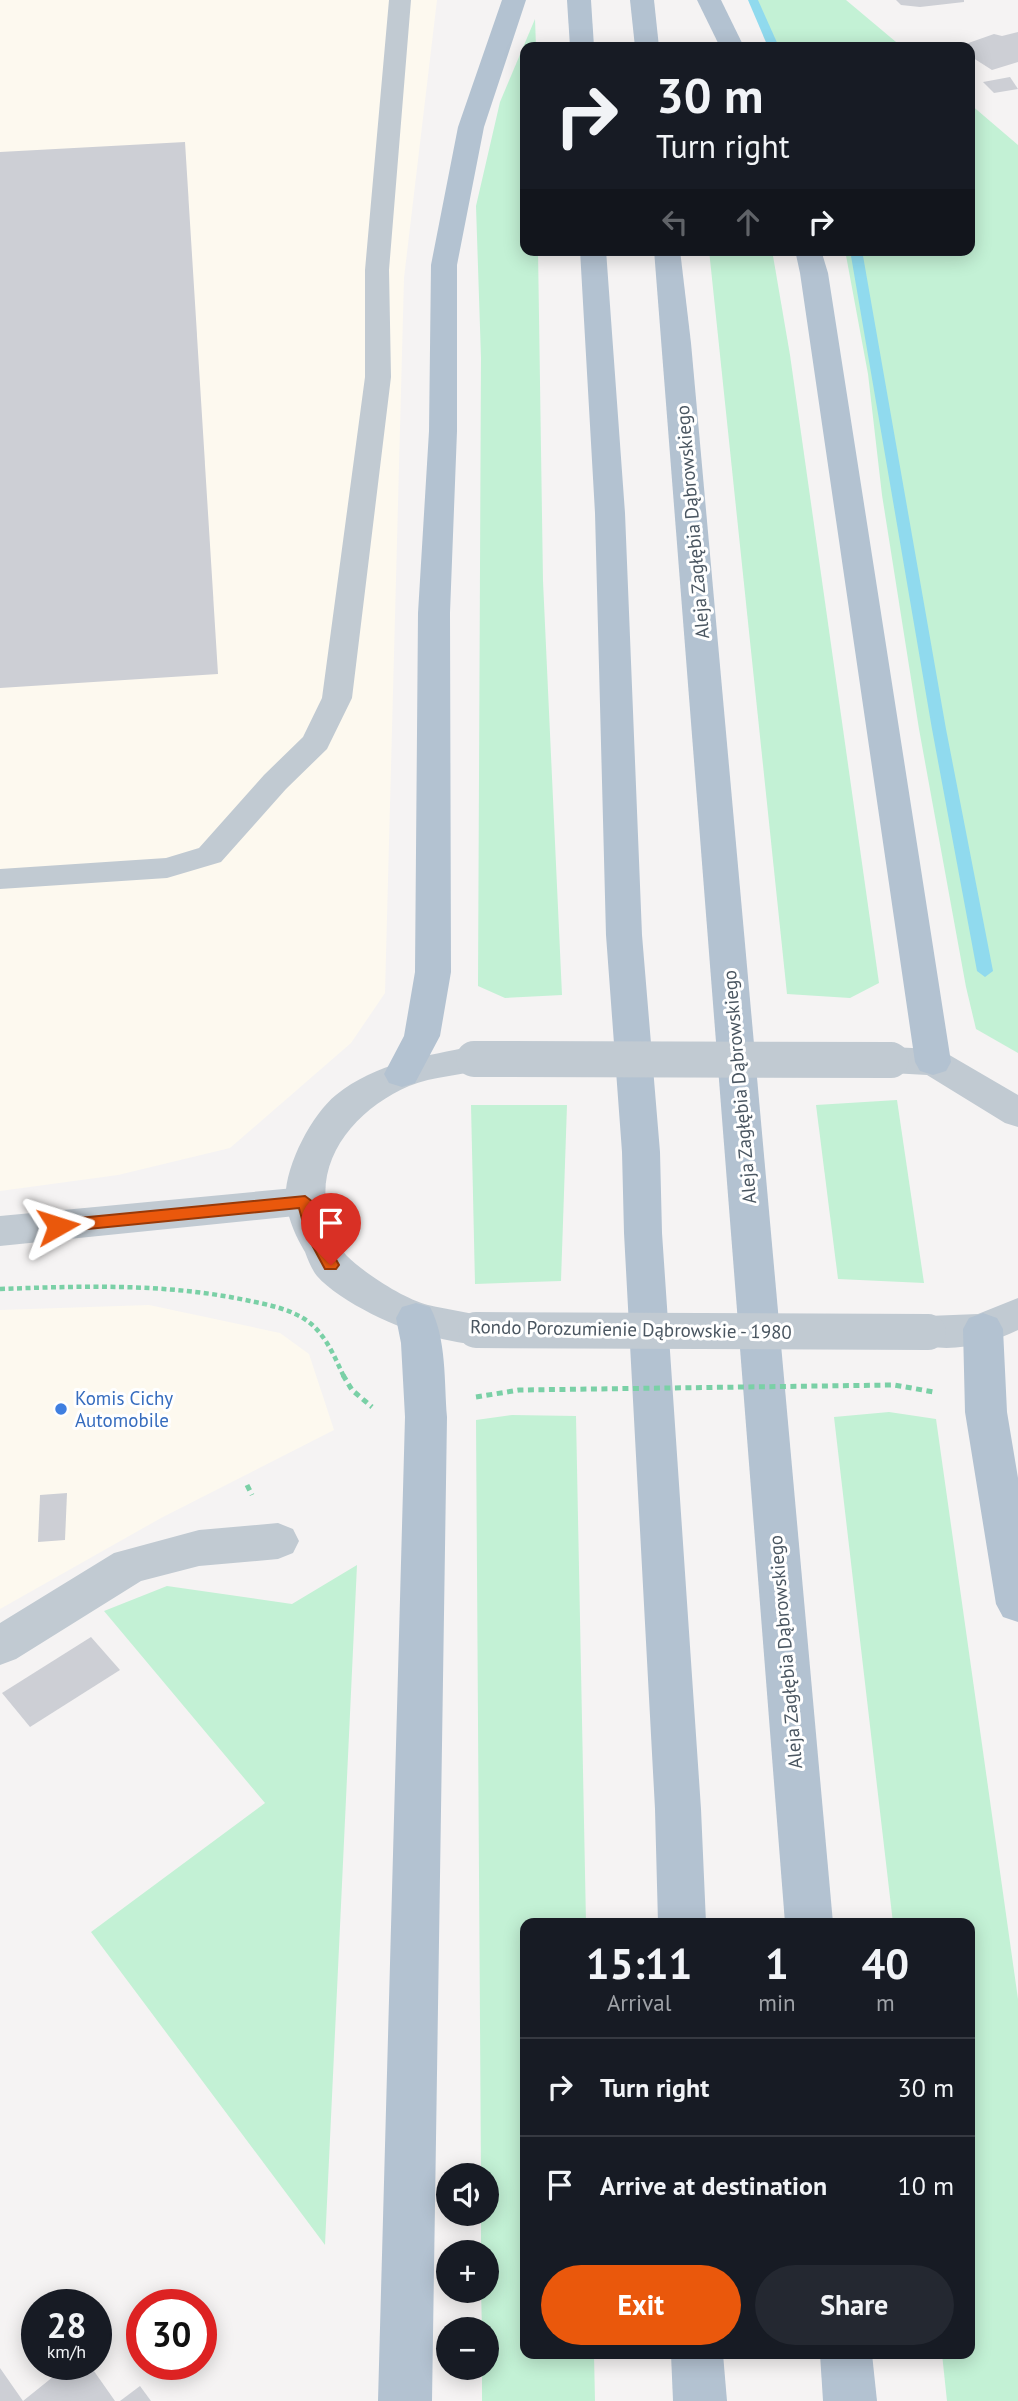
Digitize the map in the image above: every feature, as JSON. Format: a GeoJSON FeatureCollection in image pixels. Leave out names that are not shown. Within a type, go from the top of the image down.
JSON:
{"type":"FeatureCollection","features":[{"type":"Feature","properties":{"kind":"main road"},"geometry":{"type":"LineString","coordinates":[[402,1074],[422,1037],[433,971],[434,613],[443,431],[444,265],[471,127],[514,0]]}},
{"type":"Feature","properties":{"kind":"main road"},"geometry":{"type":"LineString","coordinates":[[579,0],[582,42]]}},
{"type":"Feature","properties":{"kind":"main road"},"geometry":{"type":"LineString","coordinates":[[642,0],[646,42]]}},
{"type":"Feature","properties":{"kind":"main road"},"geometry":{"type":"LineString","coordinates":[[709,0],[730,42]]}},
{"type":"Feature","properties":{"kind":"main road"},"geometry":{"type":"LineString","coordinates":[[593,256],[610,513],[624,935],[641,1152],[643,1233],[678,1809],[682,1918]]}},
{"type":"Feature","properties":{"kind":"main road","name":"Aleja Zagłębia Dąbrowskiego"},"geometry":{"type":"LineString","coordinates":[[668,256],[808,1918]]}},
{"type":"Feature","properties":{"kind":"main road"},"geometry":{"type":"LineString","coordinates":[[809,256],[933,1062]]}},
{"type":"Feature","properties":{"kind":"main road"},"geometry":{"type":"LineString","coordinates":[[405,2401],[426,1417],[422,1356],[416,1318]]}},
{"type":"Feature","properties":{"kind":"main road"},"geometry":{"type":"LineString","coordinates":[[1001,1321],[986,1412],[1018,1604]]}},
{"type":"Feature","properties":{"kind":"main road"},"geometry":{"type":"LineString","coordinates":[[698,2359],[700,2401]]}},
{"type":"Feature","properties":{"kind":"main road"},"geometry":{"type":"LineString","coordinates":[[846,2359],[850,2401]]}},
{"type":"Feature","properties":{"kind":"street","name":"Rondo Porozumienie Dąbrowskie - 1980"},"geometry":{"type":"LineString","coordinates":[[1001,1321],[928,1332],[476,1330],[416,1318],[364,1290],[331,1265],[314,1234],[305,1202],[313,1159],[326,1130],[347,1106],[365,1093],[402,1074],[474,1059],[933,1062],[969,1081],[1018,1113]]}},
{"type":"Feature","properties":{"kind":"street"},"geometry":{"type":"LineString","coordinates":[[0,1231],[305,1202]]}},
{"type":"Feature","properties":{"kind":"street"},"geometry":{"type":"LineString","coordinates":[[0,1646],[129,1566],[199,1548],[278,1541]]}},
{"type":"Feature","properties":{"kind":"lane"},"geometry":{"type":"LineString","coordinates":[[0,879],[167,868],[210,855],[275,782],[316,742],[337,698],[378,377],[377,270],[400,0]]}},
{"type":"Feature","properties":{"kind":"path"},"geometry":{"type":"LineString","coordinates":[[0,1289],[123,1285],[176,1287],[240,1298],[288,1311],[300,1316],[321,1332],[358,1398],[383,1411],[398,1415],[426,1417],[476,1397],[519,1390],[894,1385],[934,1392]]}},
{"type":"Feature","properties":{"kind":"shaded area"},"geometry":{"type":"Polygon","coordinates":[[[0,0],[437,0],[404,278],[385,993],[351,1043],[230,1148],[118,1175],[0,1191],[0,0]]]}},
{"type":"Feature","properties":{"kind":"shaded area"},"geometry":{"type":"Polygon","coordinates":[[[149,1305],[280,1333],[309,1354],[334,1430],[161,1518],[0,1609],[0,1310],[149,1305]]]}},
{"type":"Feature","properties":{"kind":"green space"},"geometry":{"type":"Polygon","coordinates":[[[750,0],[846,0],[896,42],[769,42],[750,0]]]}},
{"type":"Feature","properties":{"kind":"green space"},"geometry":{"type":"Polygon","coordinates":[[[535,19],[536,42],[525,42],[535,19]]]}},
{"type":"Feature","properties":{"kind":"green space"},"geometry":{"type":"Polygon","coordinates":[[[520,55],[520,256],[538,256],[543,581],[562,995],[505,998],[478,986],[481,358],[476,206],[500,102],[520,55]]]}},
{"type":"Feature","properties":{"kind":"green space"},"geometry":{"type":"Polygon","coordinates":[[[975,108],[1018,145],[1018,1053],[976,1029],[966,987],[919,729],[882,495],[868,374],[846,256],[975,256],[975,108]]]}},
{"type":"Feature","properties":{"kind":"green space"},"geometry":{"type":"Polygon","coordinates":[[[710,256],[773,256],[790,355],[879,983],[850,998],[787,994],[710,256]]]}},
{"type":"Feature","properties":{"kind":"green space"},"geometry":{"type":"Polygon","coordinates":[[[897,1100],[924,1283],[838,1279],[816,1105],[897,1100]]]}},
{"type":"Feature","properties":{"kind":"green space"},"geometry":{"type":"Polygon","coordinates":[[[471,1105],[567,1105],[561,1281],[475,1284],[471,1105]]]}},
{"type":"Feature","properties":{"kind":"green space"},"geometry":{"type":"Polygon","coordinates":[[[889,1412],[936,1419],[1018,1999],[1018,2401],[947,2401],[943,2359],[975,2359],[975,1918],[892,1918],[834,1417],[889,1412]]]}},
{"type":"Feature","properties":{"kind":"green space"},"geometry":{"type":"Polygon","coordinates":[[[512,1415],[576,1416],[586,1918],[520,1918],[520,2359],[594,2359],[595,2401],[482,2401],[482,2380],[499,2380],[499,2317],[482,2317],[481,2303],[499,2303],[499,2240],[481,2240],[481,2226],[499,2226],[499,2163],[481,2163],[476,1420],[512,1415]]]}},
{"type":"Feature","properties":{"kind":"green space"},"geometry":{"type":"Polygon","coordinates":[[[357,1565],[325,2245],[91,1932],[265,1803],[104,1611],[167,1586],[292,1604],[357,1565]]]}},
{"type":"Feature","properties":{"kind":"building"},"geometry":{"type":"Polygon","coordinates":[[[896,0],[964,2],[920,7],[901,5],[896,0]]]}},
{"type":"Feature","properties":{"kind":"building"},"geometry":{"type":"Polygon","coordinates":[[[1018,32],[1018,62],[992,70],[975,59],[975,42],[971,42],[994,34],[1002,36],[1018,32]]]}},
{"type":"Feature","properties":{"kind":"building"},"geometry":{"type":"Polygon","coordinates":[[[1010,77],[1018,89],[994,93],[983,82],[1010,77]]]}},
{"type":"Feature","properties":{"kind":"building"},"geometry":{"type":"Polygon","coordinates":[[[185,142],[218,674],[0,688],[0,152],[185,142]]]}},
{"type":"Feature","properties":{"kind":"building"},"geometry":{"type":"Polygon","coordinates":[[[67,1493],[65,1540],[38,1542],[40,1495],[67,1493]]]}},
{"type":"Feature","properties":{"kind":"building"},"geometry":{"type":"Polygon","coordinates":[[[91,1637],[120,1670],[30,1727],[2,1693],[91,1637]]]}},
{"type":"Feature","properties":{"kind":"building"},"geometry":{"type":"Polygon","coordinates":[[[0,2368],[23,2401],[0,2401],[0,2368]]]}},
{"type":"Feature","properties":{"kind":"building"},"geometry":{"type":"Polygon","coordinates":[[[49,2380],[100,2380],[115,2401],[23,2401],[49,2380]]]}},
{"type":"Feature","properties":{"kind":"building"},"geometry":{"type":"Polygon","coordinates":[[[140,2386],[151,2401],[120,2401],[140,2386]]]}},
{"type":"Feature","properties":{"kind":"waterway"},"geometry":{"type":"LineString","coordinates":[[753,0],[772,42]]}},
{"type":"Feature","properties":{"kind":"waterway"},"geometry":{"type":"LineString","coordinates":[[857,256],[939,729],[985,971]]}},
{"type":"Feature","properties":{"kind":"place","name":"Komis Cichy Automobile"},"geometry":{"type":"Point","coordinates":[61,1409]}},
{"type":"Feature","properties":{"kind":"route"},"geometry":{"type":"LineString","coordinates":[[58,1226],[305,1202],[314,1234],[331,1265]]}}]}
